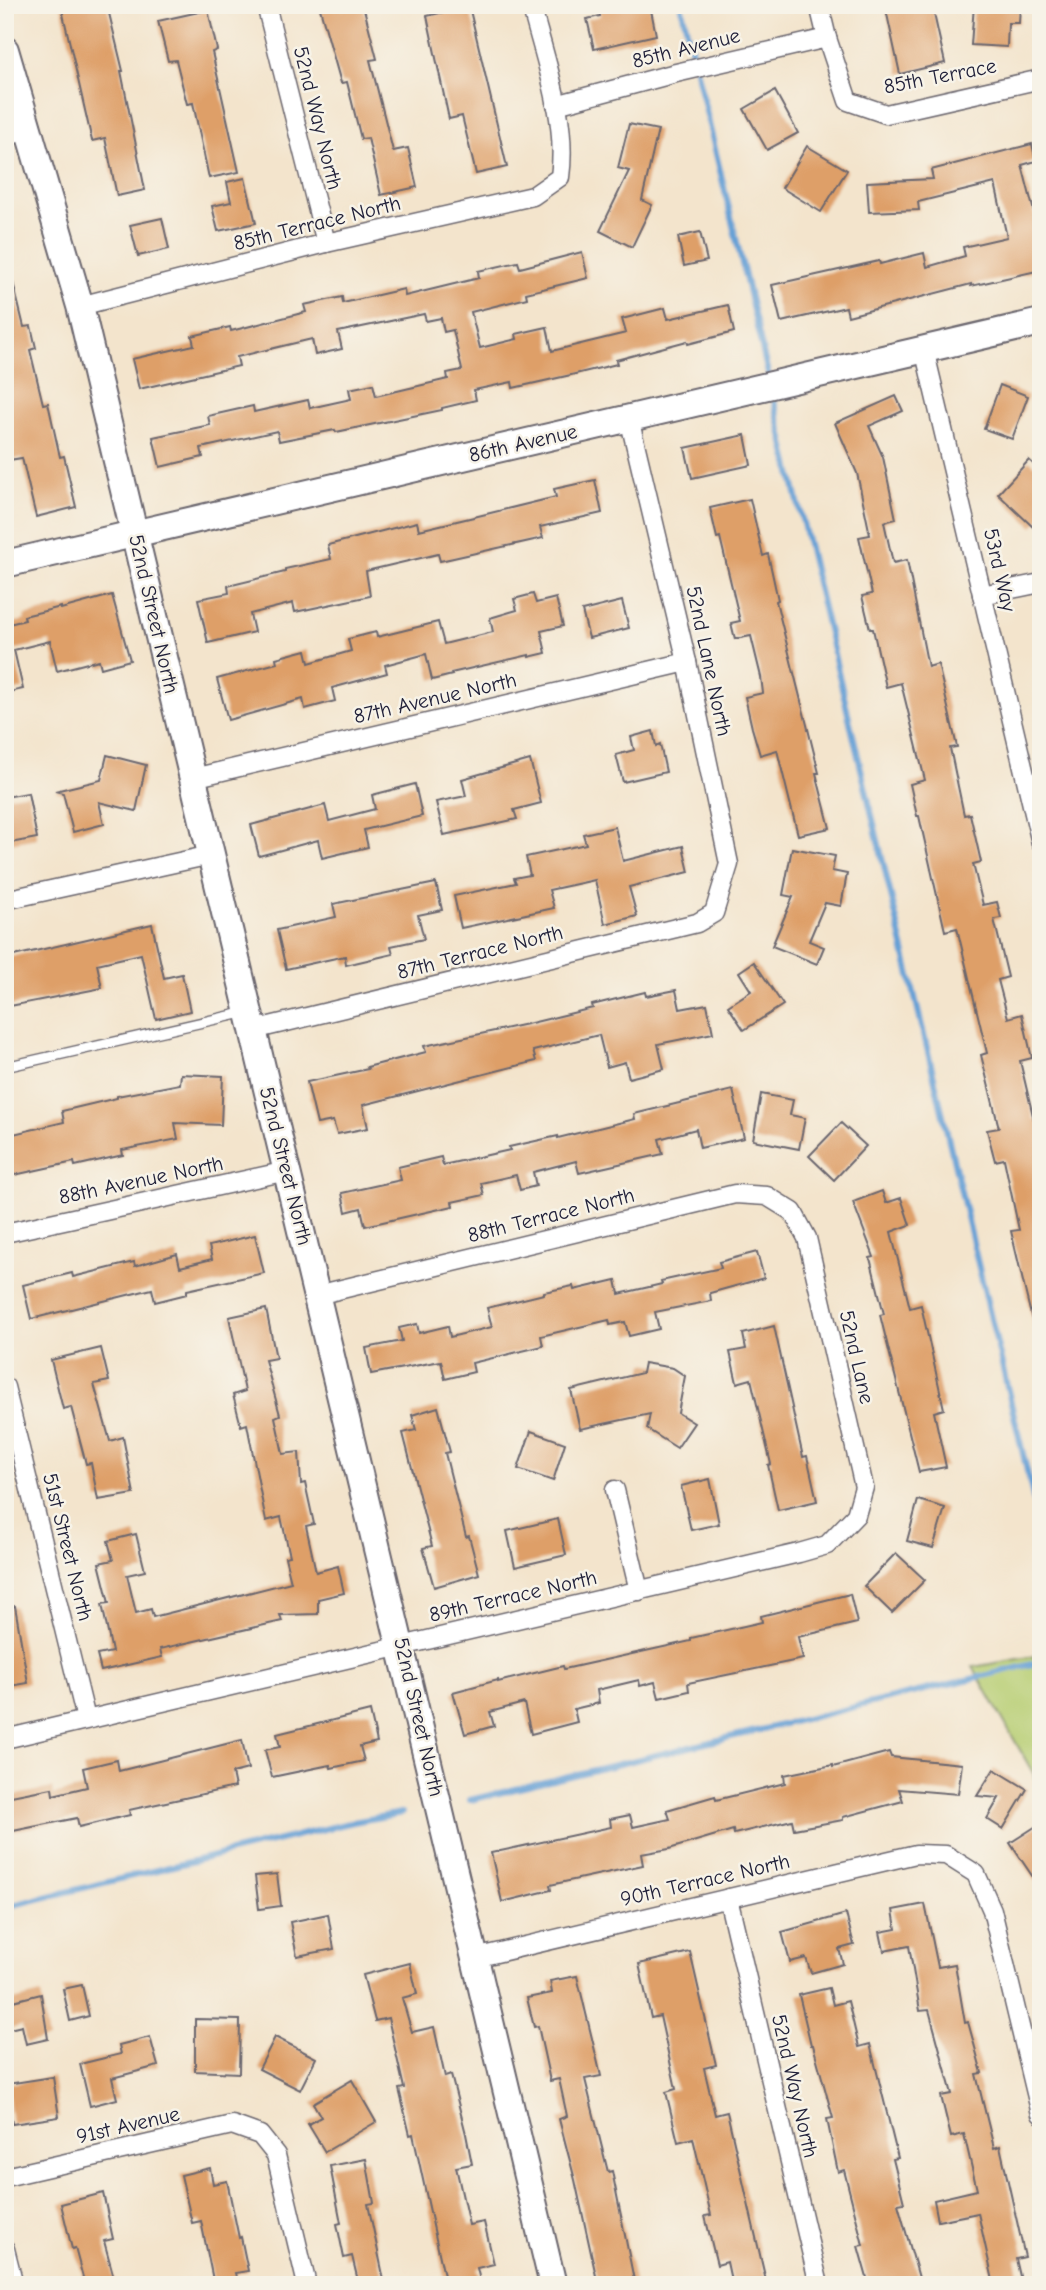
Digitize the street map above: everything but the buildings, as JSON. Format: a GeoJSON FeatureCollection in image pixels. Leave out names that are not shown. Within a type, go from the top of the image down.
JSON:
{"type":"FeatureCollection","features":[{"type":"Feature","properties":{"kind":"street","name":"52nd Way North"},"geometry":{"type":"LineString","coordinates":[[266,5],[326,243]]}},
{"type":"Feature","properties":{"kind":"street"},"geometry":{"type":"LineString","coordinates":[[531,5],[556,105]]}},
{"type":"Feature","properties":{"kind":"street"},"geometry":{"type":"LineString","coordinates":[[819,5],[827,38]]}},
{"type":"Feature","properties":{"kind":"street","name":"85th Avenue"},"geometry":{"type":"LineString","coordinates":[[556,105],[676,73],[827,38]]}},
{"type":"Feature","properties":{"kind":"street","name":"85th Terrace"},"geometry":{"type":"LineString","coordinates":[[827,38],[848,101],[886,114],[1041,79]]}},
{"type":"Feature","properties":{"kind":"street","name":"52nd Street North"},"geometry":{"type":"LineString","coordinates":[[5,50],[18,138],[80,306],[553,2285]]}},
{"type":"Feature","properties":{"kind":"street","name":"85th Terrace North"},"geometry":{"type":"LineString","coordinates":[[80,306],[326,243],[533,196],[560,177],[564,152],[556,105]]}},
{"type":"Feature","properties":{"kind":"street","name":"86th Avenue"},"geometry":{"type":"LineString","coordinates":[[5,564],[1041,321]]}},
{"type":"Feature","properties":{"kind":"street","name":"53rd Way"},"geometry":{"type":"LineString","coordinates":[[924,349],[1041,843]]}},
{"type":"Feature","properties":{"kind":"street","name":"52nd Lane North"},"geometry":{"type":"LineString","coordinates":[[629,418],[687,662],[729,864],[714,913]]}},
{"type":"Feature","properties":{"kind":"street"},"geometry":{"type":"LineString","coordinates":[[982,595],[1041,583]]}},
{"type":"Feature","properties":{"kind":"street","name":"87th Avenue North"},"geometry":{"type":"LineString","coordinates":[[193,778],[687,662]]}},
{"type":"Feature","properties":{"kind":"street"},"geometry":{"type":"LineString","coordinates":[[5,901],[211,855]]}},
{"type":"Feature","properties":{"kind":"street","name":"87th Terrace North"},"geometry":{"type":"LineString","coordinates":[[251,1021],[697,923],[714,913]]}},
{"type":"Feature","properties":{"kind":"street","name":"88th Avenue North"},"geometry":{"type":"LineString","coordinates":[[5,1233],[287,1171]]}},
{"type":"Feature","properties":{"kind":"street","name":"88th Terrace North"},"geometry":{"type":"LineString","coordinates":[[317,1295],[734,1194],[767,1196],[793,1212]]}},
{"type":"Feature","properties":{"kind":"street","name":"52nd Lane"},"geometry":{"type":"LineString","coordinates":[[793,1212],[807,1238],[864,1487],[856,1515]]}},
{"type":"Feature","properties":{"kind":"street","name":"51st Street North"},"geometry":{"type":"LineString","coordinates":[[5,1387],[86,1718]]}},
{"type":"Feature","properties":{"kind":"street"},"geometry":{"type":"LineString","coordinates":[[615,1490],[639,1591]]}},
{"type":"Feature","properties":{"kind":"street","name":"89th Terrace North"},"geometry":{"type":"LineString","coordinates":[[5,1739],[799,1553],[827,1545],[856,1515]]}},
{"type":"Feature","properties":{"kind":"street","name":"90th Terrace North"},"geometry":{"type":"LineString","coordinates":[[475,1958],[916,1854],[946,1855],[976,1874],[992,1910],[1041,2114]]}},
{"type":"Feature","properties":{"kind":"street","name":"52nd Way North"},"geometry":{"type":"LineString","coordinates":[[728,1898],[819,2285]]}},
{"type":"Feature","properties":{"kind":"street","name":"91st Avenue"},"geometry":{"type":"LineString","coordinates":[[5,2177],[232,2125],[260,2135],[276,2155],[307,2285]]}},
{"type":"Feature","properties":{"kind":"street"},"geometry":{"type":"LineString","coordinates":[[5,2249],[14,2285]]}},
{"type":"Feature","properties":{"kind":"lane"},"geometry":{"type":"LineString","coordinates":[[5,1067],[251,1021]]}},
{"type":"Feature","properties":{"kind":"green space"},"geometry":{"type":"Polygon","coordinates":[[[1041,1655],[1041,1787],[973,1667],[1041,1655]]]}},
{"type":"Feature","properties":{"kind":"waterway"},"geometry":{"type":"LineString","coordinates":[[681,5],[769,378]]}},
{"type":"Feature","properties":{"kind":"waterway"},"geometry":{"type":"LineString","coordinates":[[772,392],[1041,1530]]}},
{"type":"Feature","properties":{"kind":"waterway"},"geometry":{"type":"LineString","coordinates":[[470,1800],[1041,1662]]}},
{"type":"Feature","properties":{"kind":"waterway"},"geometry":{"type":"LineString","coordinates":[[5,1907],[353,1822],[402,1813]]}}]}
